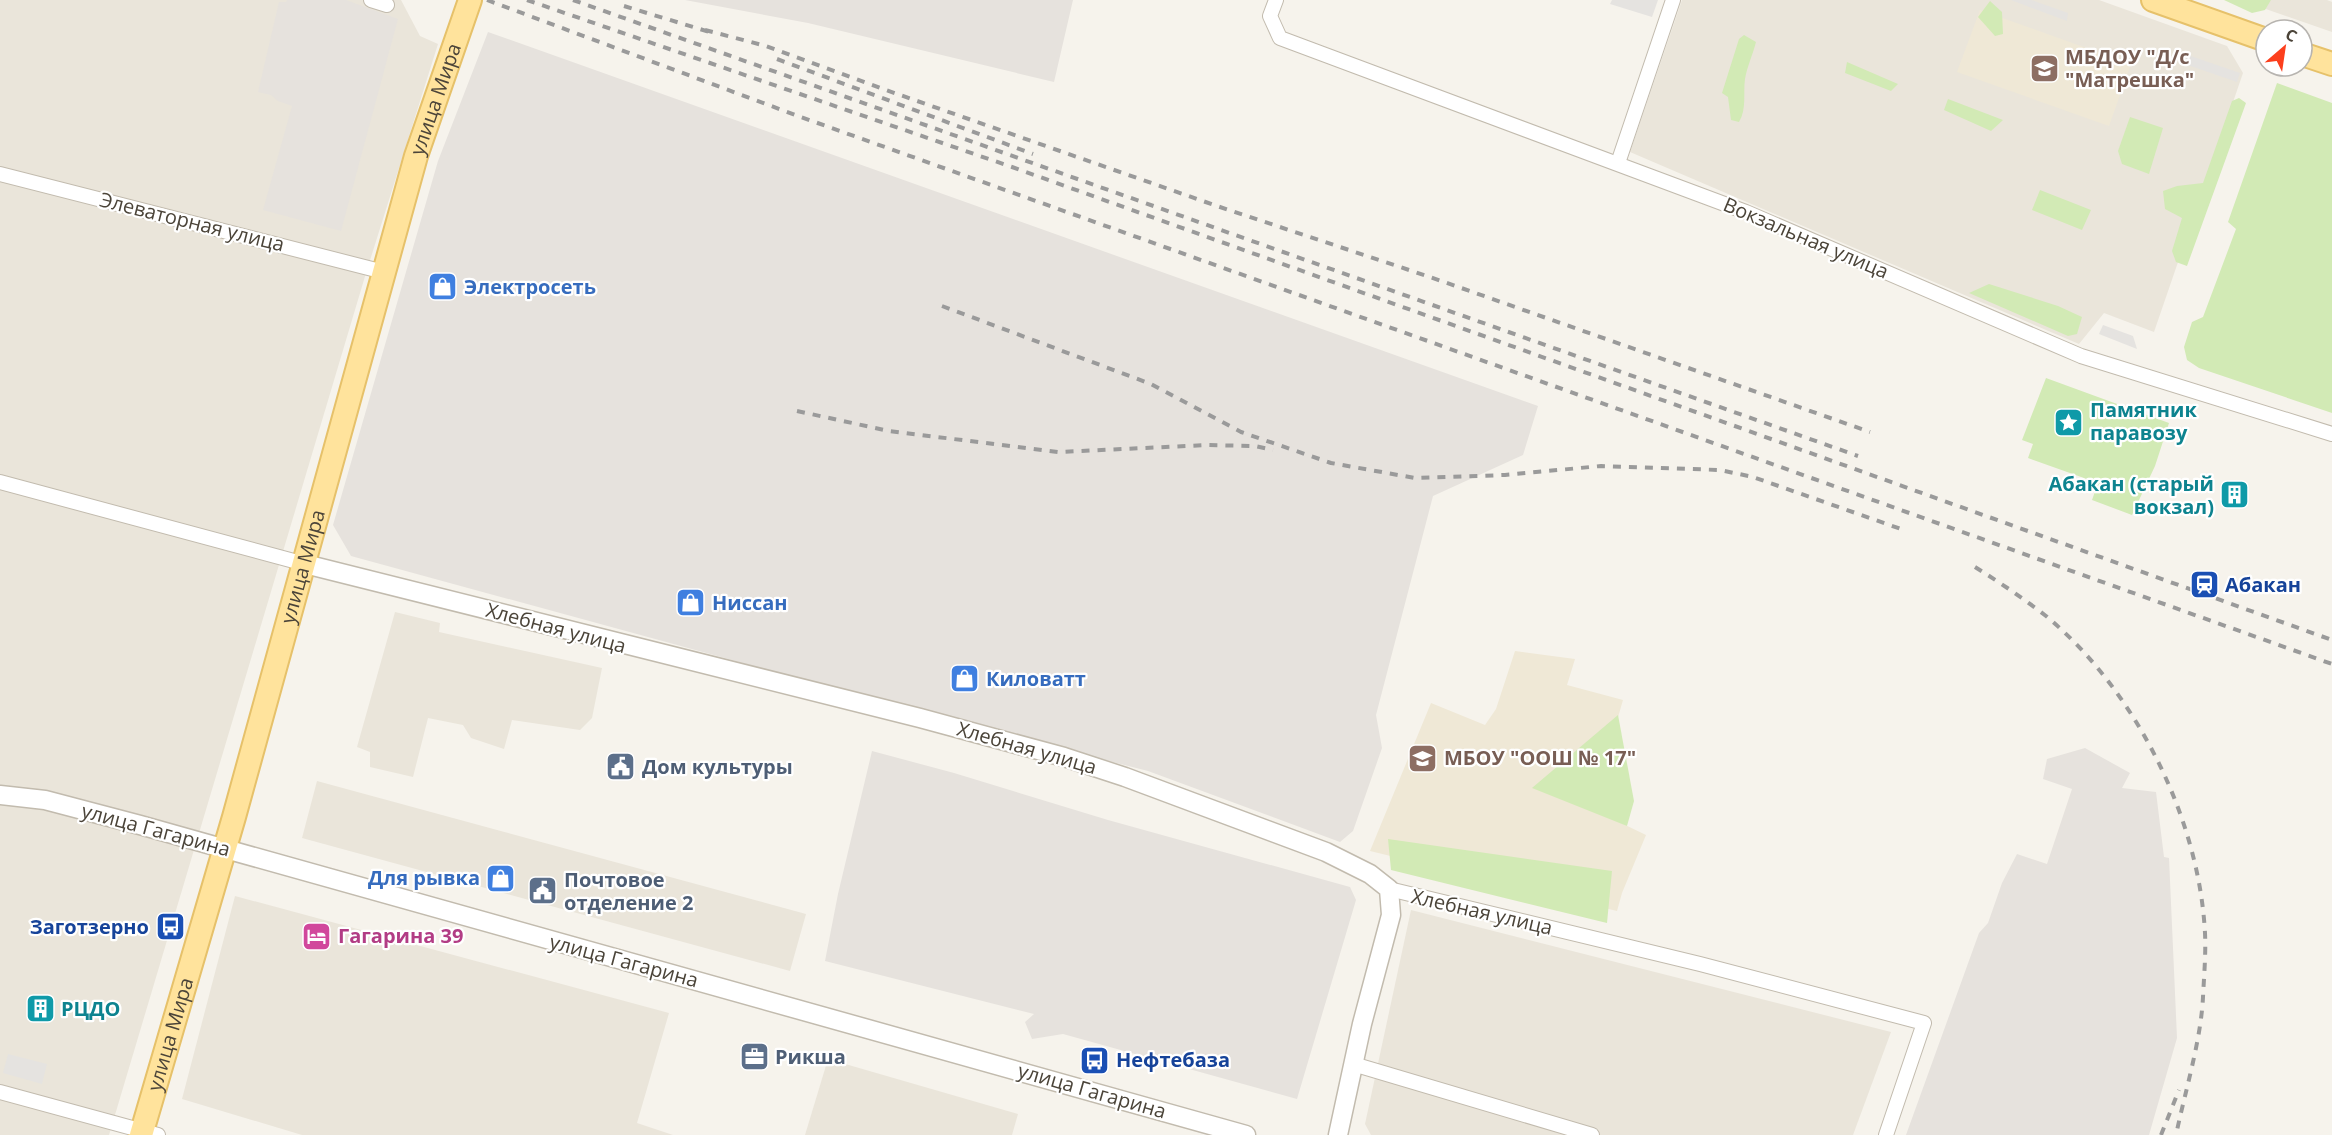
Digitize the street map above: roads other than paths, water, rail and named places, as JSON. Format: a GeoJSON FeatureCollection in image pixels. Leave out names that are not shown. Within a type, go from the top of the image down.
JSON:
{"type":"FeatureCollection","features":[{"type":"Feature","properties":{"kind":"main road","name":"улица Мира"},"geometry":{"type":"LineString","coordinates":[[147,1134],[416,156],[470,0]]}},
{"type":"Feature","properties":{"kind":"main road"},"geometry":{"type":"LineString","coordinates":[[2153,0],[2254,36]]}},
{"type":"Feature","properties":{"kind":"main road"},"geometry":{"type":"LineString","coordinates":[[2314,58],[2332,64]]}},
{"type":"Feature","properties":{"kind":"street"},"geometry":{"type":"LineString","coordinates":[[372,0],[387,5]]}},
{"type":"Feature","properties":{"kind":"street","name":"Вокзальная улица"},"geometry":{"type":"LineString","coordinates":[[1276,0],[1270,16],[1280,38],[1746,212],[2081,356],[2332,434]]}},
{"type":"Feature","properties":{"kind":"street"},"geometry":{"type":"LineString","coordinates":[[1618,163],[1673,0]]}},
{"type":"Feature","properties":{"kind":"street","name":"Элеваторная улица"},"geometry":{"type":"LineString","coordinates":[[0,174],[384,272]]}},
{"type":"Feature","properties":{"kind":"street","name":"Хлебная улица"},"geometry":{"type":"LineString","coordinates":[[0,482],[305,564],[920,718],[1064,757],[1136,781],[1326,852],[1370,874],[1389,889],[1700,964],[1924,1023],[1886,1135]]}},
{"type":"Feature","properties":{"kind":"street","name":"улица Гагарина"},"geometry":{"type":"LineString","coordinates":[[0,795],[45,800],[225,849],[1246,1135]]}},
{"type":"Feature","properties":{"kind":"street"},"geometry":{"type":"LineString","coordinates":[[1338,1135],[1353,1064],[1391,915],[1389,889]]}},
{"type":"Feature","properties":{"kind":"street"},"geometry":{"type":"LineString","coordinates":[[1353,1064],[1592,1135]]}},
{"type":"Feature","properties":{"kind":"street"},"geometry":{"type":"LineString","coordinates":[[0,1092],[147,1134]]}},
{"type":"Feature","properties":{"kind":"railway"},"geometry":{"type":"LineString","coordinates":[[487,0],[798,116],[2332,664]]}},
{"type":"Feature","properties":{"kind":"railway"},"geometry":{"type":"LineString","coordinates":[[527,0],[1012,167],[2332,640]]}},
{"type":"Feature","properties":{"kind":"railway"},"geometry":{"type":"LineString","coordinates":[[573,0],[1858,456]]}},
{"type":"Feature","properties":{"kind":"railway"},"geometry":{"type":"LineString","coordinates":[[624,6],[713,33]]}},
{"type":"Feature","properties":{"kind":"railway"},"geometry":{"type":"LineString","coordinates":[[705,30],[766,46],[1217,206],[1430,277],[1870,432]]}},
{"type":"Feature","properties":{"kind":"railway"},"geometry":{"type":"LineString","coordinates":[[777,59],[1033,154]]}},
{"type":"Feature","properties":{"kind":"railway"},"geometry":{"type":"LineString","coordinates":[[942,306],[1151,384],[1241,432],[1331,463],[1415,478],[1505,475],[1601,466],[1720,470],[1753,477],[1901,529]]}},
{"type":"Feature","properties":{"kind":"railway"},"geometry":{"type":"LineString","coordinates":[[797,411],[889,431],[1058,452],[1207,445],[1255,446],[1273,450]]}},
{"type":"Feature","properties":{"kind":"railway"},"geometry":{"type":"LineString","coordinates":[[1975,567],[2046,616],[2078,646],[2108,680],[2134,718],[2157,759],[2176,801],[2190,845],[2200,889],[2205,933],[2202,1014],[2176,1135]]}},
{"type":"Feature","properties":{"kind":"railway"},"geometry":{"type":"LineString","coordinates":[[2161,1135],[2179,1090]]}},
{"type":"Feature","properties":{"kind":"place","name":"МБДОУ \"Д/с \"Матрешка\""},"geometry":{"type":"Point","coordinates":[2044,68]}},
{"type":"Feature","properties":{"kind":"place","name":"Электросеть"},"geometry":{"type":"Point","coordinates":[443,287]}},
{"type":"Feature","properties":{"kind":"place","name":"Памятник паравозу"},"geometry":{"type":"Point","coordinates":[2069,422]}},
{"type":"Feature","properties":{"kind":"place","name":"Абакан (старый вокзал)"},"geometry":{"type":"Point","coordinates":[2235,495]}},
{"type":"Feature","properties":{"kind":"place","name":"Абакан"},"geometry":{"type":"Point","coordinates":[2204,585]}},
{"type":"Feature","properties":{"kind":"place","name":"Ниссан"},"geometry":{"type":"Point","coordinates":[691,603]}},
{"type":"Feature","properties":{"kind":"place","name":"Киловатт"},"geometry":{"type":"Point","coordinates":[965,679]}},
{"type":"Feature","properties":{"kind":"place","name":"МБОУ \"ООШ № 17\""},"geometry":{"type":"Point","coordinates":[1423,758]}},
{"type":"Feature","properties":{"kind":"place","name":"Дом культуры"},"geometry":{"type":"Point","coordinates":[621,767]}},
{"type":"Feature","properties":{"kind":"place","name":"Для рывка"},"geometry":{"type":"Point","coordinates":[501,878]}},
{"type":"Feature","properties":{"kind":"place","name":"Почтовое отделение 2"},"geometry":{"type":"Point","coordinates":[543,891]}},
{"type":"Feature","properties":{"kind":"place","name":"Заготзерно"},"geometry":{"type":"Point","coordinates":[170,927]}},
{"type":"Feature","properties":{"kind":"place","name":"Гагарина 39"},"geometry":{"type":"Point","coordinates":[317,936]}},
{"type":"Feature","properties":{"kind":"place","name":"РЦДО"},"geometry":{"type":"Point","coordinates":[40,1009]}},
{"type":"Feature","properties":{"kind":"place","name":"Рикша"},"geometry":{"type":"Point","coordinates":[754,1057]}},
{"type":"Feature","properties":{"kind":"place","name":"Нефтебаза"},"geometry":{"type":"Point","coordinates":[1095,1060]}}]}
